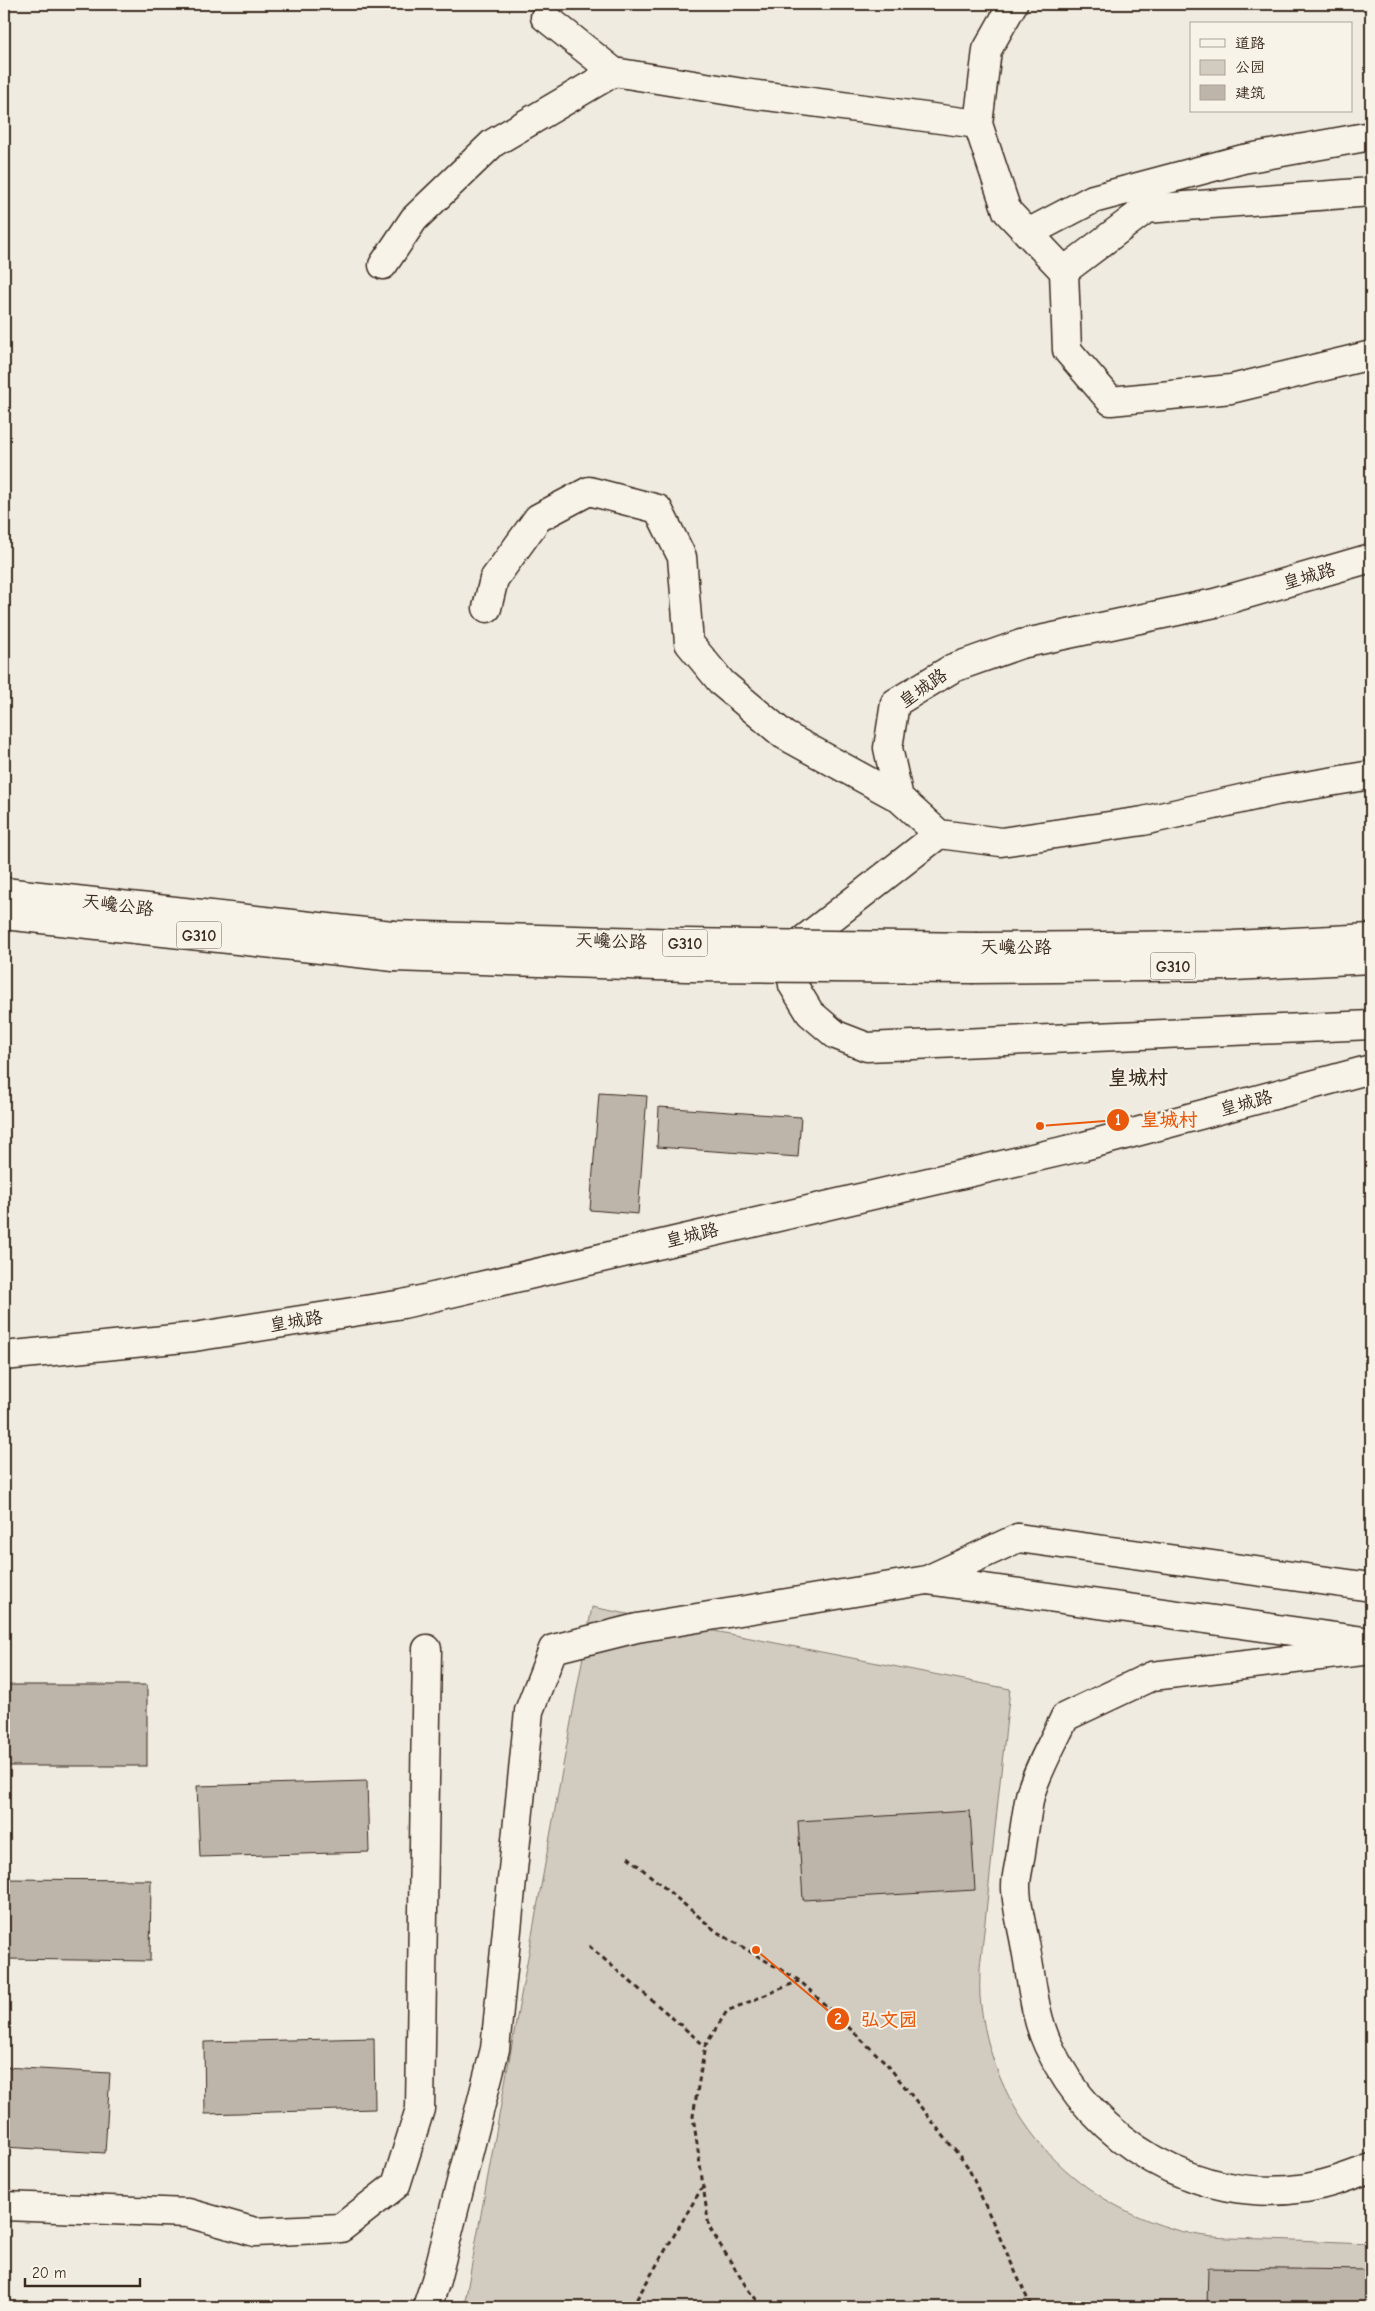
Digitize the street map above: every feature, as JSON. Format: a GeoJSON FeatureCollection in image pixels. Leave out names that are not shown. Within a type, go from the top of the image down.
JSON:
{"type":"FeatureCollection","features":[{"type":"Feature","properties":{"kind":"main road"},"geometry":{"type":"LineString","coordinates":[[1013,4],[987,50],[978,124],[1007,210],[1064,271],[1067,350],[1111,401],[1232,389],[1371,355]]}},
{"type":"Feature","properties":{"kind":"main road"},"geometry":{"type":"LineString","coordinates":[[545,17],[614,72],[743,93],[978,124]]}},
{"type":"Feature","properties":{"kind":"main road"},"geometry":{"type":"LineString","coordinates":[[383,266],[414,219],[492,143],[614,72]]}},
{"type":"Feature","properties":{"kind":"main road"},"geometry":{"type":"LineString","coordinates":[[1028,233],[1093,199],[1243,160],[1371,136]]}},
{"type":"Feature","properties":{"kind":"main road"},"geometry":{"type":"LineString","coordinates":[[1064,271],[1146,209],[1371,192]]}},
{"type":"Feature","properties":{"kind":"main road"},"geometry":{"type":"LineString","coordinates":[[487,608],[494,580],[538,518],[589,491],[658,509],[682,557],[689,643],[722,684],[784,734],[900,798],[939,834],[1001,842],[1143,821],[1276,791],[1371,775]]}},
{"type":"Feature","properties":{"kind":"main road","name":"皇城路"},"geometry":{"type":"LineString","coordinates":[[900,798],[888,748],[895,703],[953,668],[1021,644],[1215,603],[1371,558]]}},
{"type":"Feature","properties":{"kind":"main road"},"geometry":{"type":"LineString","coordinates":[[939,834],[788,952],[793,985],[810,1014],[836,1035],[867,1047],[1371,1025]]}},
{"type":"Feature","properties":{"kind":"main road","name":"天巉公路"},"geometry":{"type":"LineString","coordinates":[[4,892],[393,946]]}},
{"type":"Feature","properties":{"kind":"main road","name":"天巉公路"},"geometry":{"type":"LineString","coordinates":[[4,915],[686,968],[976,958],[1371,938]]}},
{"type":"Feature","properties":{"kind":"main road","name":"天巉公路"},"geometry":{"type":"LineString","coordinates":[[976,958],[1234,966],[1371,959]]}},
{"type":"Feature","properties":{"kind":"main road","name":"皇城路"},"geometry":{"type":"LineString","coordinates":[[4,1356],[194,1337],[403,1304],[1074,1148],[1371,1069]]}},
{"type":"Feature","properties":{"kind":"main road"},"geometry":{"type":"LineString","coordinates":[[427,2307],[436,2280],[495,2049],[530,1711],[553,1649],[637,1628],[927,1580],[1018,1538],[1371,1587]]}},
{"type":"Feature","properties":{"kind":"main road"},"geometry":{"type":"LineString","coordinates":[[927,1580],[1371,1642]]}},
{"type":"Feature","properties":{"kind":"main road"},"geometry":{"type":"LineString","coordinates":[[4,2206],[188,2213],[255,2232],[340,2228],[396,2185],[420,2109],[426,1649]]}},
{"type":"Feature","properties":{"kind":"main road"},"geometry":{"type":"LineString","coordinates":[[1371,1650],[1152,1676],[1065,1717],[1030,1795],[1016,1886],[1036,2010],[1047,2044],[1064,2075],[1084,2104],[1108,2129],[1136,2151],[1168,2168],[1201,2181],[1236,2188],[1271,2190],[1306,2188],[1341,2180],[1371,2168]]}},
{"type":"Feature","properties":{"kind":"path"},"geometry":{"type":"LineString","coordinates":[[628,1857],[717,1932],[800,1981],[886,2063],[968,2167],[1028,2300],[1034,2307]]}},
{"type":"Feature","properties":{"kind":"path"},"geometry":{"type":"LineString","coordinates":[[589,1946],[705,2046]]}},
{"type":"Feature","properties":{"kind":"path"},"geometry":{"type":"LineString","coordinates":[[763,2307],[749,2291],[710,2227],[693,2116],[705,2046],[727,2011],[800,1981]]}},
{"type":"Feature","properties":{"kind":"path"},"geometry":{"type":"LineString","coordinates":[[632,2307],[703,2185]]}},
{"type":"Feature","properties":{"kind":"green space"},"geometry":{"type":"Polygon","coordinates":[[[592,1607],[1010,1689],[980,1968],[980,1992],[990,2048],[1004,2087],[1025,2123],[1050,2155],[1080,2182],[1114,2204],[1152,2222],[1193,2234],[1211,2237],[1371,2243],[1371,2307],[464,2307],[592,1607]]]}},
{"type":"Feature","properties":{"kind":"building"},"geometry":{"type":"Polygon","coordinates":[[[599,1093],[647,1096],[638,1214],[590,1210],[599,1093]]]}},
{"type":"Feature","properties":{"kind":"building"},"geometry":{"type":"Polygon","coordinates":[[[659,1107],[801,1117],[798,1157],[657,1147],[659,1107]]]}},
{"type":"Feature","properties":{"kind":"building"},"geometry":{"type":"Polygon","coordinates":[[[4,1685],[147,1685],[147,1766],[4,1766],[4,1685]]]}},
{"type":"Feature","properties":{"kind":"building"},"geometry":{"type":"Polygon","coordinates":[[[367,1781],[369,1852],[200,1857],[197,1786],[367,1781]]]}},
{"type":"Feature","properties":{"kind":"building"},"geometry":{"type":"Polygon","coordinates":[[[970,1811],[975,1890],[803,1900],[798,1821],[970,1811]]]}},
{"type":"Feature","properties":{"kind":"building"},"geometry":{"type":"Polygon","coordinates":[[[4,1879],[151,1880],[150,1961],[4,1959],[4,1879]]]}},
{"type":"Feature","properties":{"kind":"building"},"geometry":{"type":"Polygon","coordinates":[[[374,2038],[375,2109],[205,2114],[204,2042],[374,2038]]]}},
{"type":"Feature","properties":{"kind":"building"},"geometry":{"type":"Polygon","coordinates":[[[4,2067],[110,2073],[105,2153],[4,2147],[4,2067]]]}},
{"type":"Feature","properties":{"kind":"building"},"geometry":{"type":"Polygon","coordinates":[[[1208,2268],[1371,2270],[1371,2307],[1207,2307],[1208,2268]]]}},
{"type":"Feature","properties":{"kind":"place","name":"皇城村"},"geometry":{"type":"Point","coordinates":[1040,1126]}},
{"type":"Feature","properties":{"kind":"place","name":"弘文园"},"geometry":{"type":"Point","coordinates":[756,1950]}},
{"type":"Feature","properties":{"kind":"district","name":"皇城村"},"geometry":{"type":"Point","coordinates":[1138,1077]}}]}
